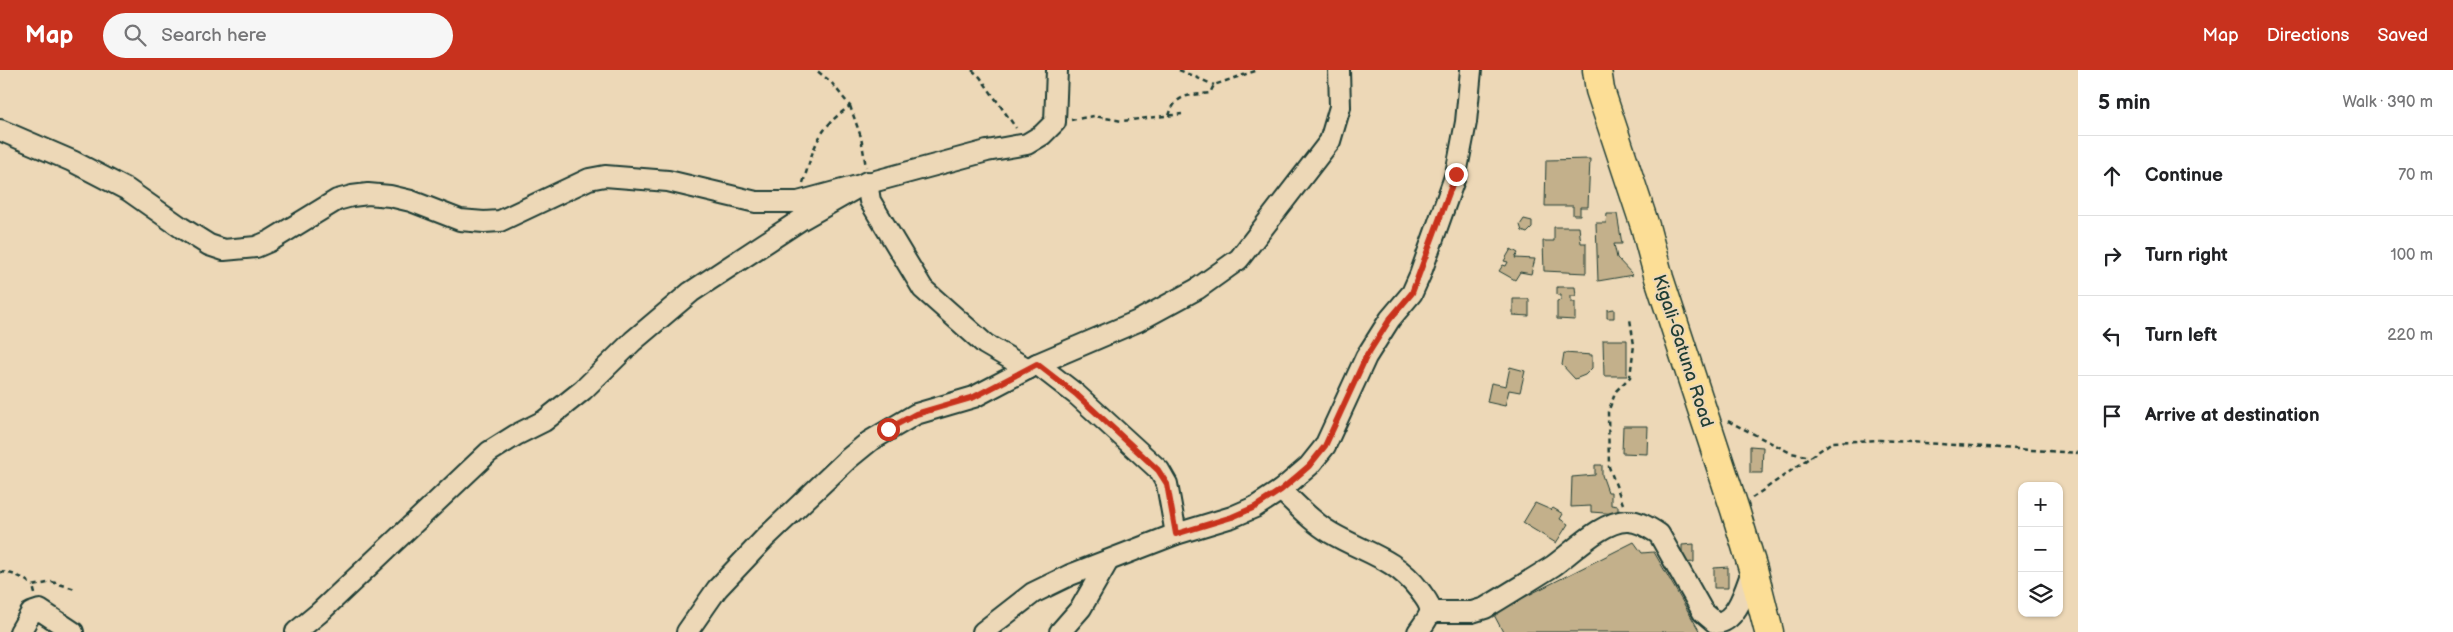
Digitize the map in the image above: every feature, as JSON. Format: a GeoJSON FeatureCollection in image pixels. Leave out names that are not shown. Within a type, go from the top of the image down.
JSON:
{"type":"FeatureCollection","features":[{"type":"Feature","properties":{"kind":"highway","name":"Kigali-Gatuna Road"},"geometry":{"type":"LineString","coordinates":[[1597,70],[1600,90],[1753,568],[1768,632]]}},
{"type":"Feature","properties":{"kind":"street"},"geometry":{"type":"LineString","coordinates":[[0,130],[72,161],[128,190],[208,245],[224,250],[256,247],[294,228],[337,200],[368,194],[411,200],[460,220],[484,222],[500,221],[589,179],[605,176],[668,181],[756,202],[798,202],[867,182],[1027,144],[1042,135],[1055,122],[1057,70]]}},
{"type":"Feature","properties":{"kind":"street"},"geometry":{"type":"LineString","coordinates":[[687,632],[717,589],[765,538],[870,440],[916,414],[974,397],[1033,367],[1159,310],[1197,289],[1239,259],[1330,141],[1340,107],[1339,70]]}},
{"type":"Feature","properties":{"kind":"street"},"geometry":{"type":"LineString","coordinates":[[983,632],[1033,593],[1070,575],[1108,562],[1176,534],[1232,517],[1255,507],[1281,490],[1309,466],[1325,446],[1366,357],[1390,319],[1412,293],[1420,275],[1456,174],[1466,122],[1471,70]]}},
{"type":"Feature","properties":{"kind":"street"},"geometry":{"type":"LineString","coordinates":[[867,182],[870,200],[923,290],[986,344],[1033,367],[1077,395],[1158,470],[1167,484],[1176,534]]}},
{"type":"Feature","properties":{"kind":"street"},"geometry":{"type":"LineString","coordinates":[[296,632],[319,613],[489,452],[516,435],[544,421],[583,390],[633,341],[691,292],[787,228],[867,182]]}},
{"type":"Feature","properties":{"kind":"street"},"geometry":{"type":"LineString","coordinates":[[1281,490],[1314,522],[1331,533],[1379,555],[1401,569],[1427,600],[1430,612],[1418,632]]}},
{"type":"Feature","properties":{"kind":"street"},"geometry":{"type":"LineString","coordinates":[[1430,612],[1472,612],[1485,608],[1552,566],[1596,532],[1616,523],[1627,521],[1647,526],[1659,534],[1703,612],[1716,623],[1732,616],[1753,568]]}},
{"type":"Feature","properties":{"kind":"street"},"geometry":{"type":"LineString","coordinates":[[1060,632],[1081,608],[1108,562]]}},
{"type":"Feature","properties":{"kind":"street"},"geometry":{"type":"LineString","coordinates":[[20,632],[31,613],[40,610],[73,632]]}},
{"type":"Feature","properties":{"kind":"path"},"geometry":{"type":"LineString","coordinates":[[816,70],[831,82],[850,106],[866,159],[867,182]]}},
{"type":"Feature","properties":{"kind":"path"},"geometry":{"type":"LineString","coordinates":[[972,70],[980,77],[1027,144]]}},
{"type":"Feature","properties":{"kind":"path"},"geometry":{"type":"LineString","coordinates":[[1179,70],[1214,85],[1258,70]]}},
{"type":"Feature","properties":{"kind":"path"},"geometry":{"type":"LineString","coordinates":[[1169,116],[1173,104],[1183,97],[1210,93],[1214,85]]}},
{"type":"Feature","properties":{"kind":"path"},"geometry":{"type":"LineString","coordinates":[[798,202],[815,142],[832,118],[850,106]]}},
{"type":"Feature","properties":{"kind":"path"},"geometry":{"type":"LineString","coordinates":[[1055,122],[1094,116],[1122,121],[1182,114]]}},
{"type":"Feature","properties":{"kind":"path"},"geometry":{"type":"LineString","coordinates":[[1627,521],[1609,468],[1607,448],[1608,412],[1616,392],[1630,377],[1634,345],[1630,319]]}},
{"type":"Feature","properties":{"kind":"path"},"geometry":{"type":"LineString","coordinates":[[1705,416],[1721,417],[1791,453],[1811,457]]}},
{"type":"Feature","properties":{"kind":"path"},"geometry":{"type":"LineString","coordinates":[[1735,510],[1832,442],[1879,440],[2078,453]]}},
{"type":"Feature","properties":{"kind":"path"},"geometry":{"type":"LineString","coordinates":[[0,572],[11,573],[24,578],[33,586],[40,610]]}},
{"type":"Feature","properties":{"kind":"path"},"geometry":{"type":"LineString","coordinates":[[33,586],[52,582],[75,589]]}},
{"type":"Feature","properties":{"kind":"building"},"geometry":{"type":"Polygon","coordinates":[[[1590,159],[1588,207],[1580,207],[1580,215],[1573,215],[1573,206],[1545,206],[1546,160],[1590,159]]]}},
{"type":"Feature","properties":{"kind":"building"},"geometry":{"type":"Polygon","coordinates":[[[1607,214],[1617,214],[1622,244],[1614,244],[1617,258],[1633,275],[1598,281],[1596,223],[1606,223],[1607,214]]]}},
{"type":"Feature","properties":{"kind":"building"},"geometry":{"type":"Polygon","coordinates":[[[1524,219],[1532,221],[1532,228],[1527,233],[1522,231],[1520,225],[1524,219]]]}},
{"type":"Feature","properties":{"kind":"building"},"geometry":{"type":"Polygon","coordinates":[[[1554,227],[1579,227],[1581,243],[1586,243],[1586,273],[1544,271],[1543,241],[1554,241],[1554,227]]]}},
{"type":"Feature","properties":{"kind":"building"},"geometry":{"type":"Polygon","coordinates":[[[1511,249],[1518,253],[1515,258],[1535,259],[1531,274],[1520,272],[1515,280],[1499,271],[1503,265],[1506,266],[1508,262],[1504,261],[1511,249]]]}},
{"type":"Feature","properties":{"kind":"building"},"geometry":{"type":"Polygon","coordinates":[[[1557,287],[1575,287],[1576,296],[1571,296],[1571,302],[1575,302],[1575,320],[1557,319],[1557,301],[1561,300],[1561,295],[1557,295],[1557,287]]]}},
{"type":"Feature","properties":{"kind":"building"},"geometry":{"type":"Polygon","coordinates":[[[1513,299],[1529,299],[1529,316],[1513,315],[1513,299]]]}},
{"type":"Feature","properties":{"kind":"building"},"geometry":{"type":"Polygon","coordinates":[[[1614,309],[1614,318],[1607,318],[1607,310],[1614,309]]]}},
{"type":"Feature","properties":{"kind":"building"},"geometry":{"type":"Polygon","coordinates":[[[1603,340],[1627,340],[1627,376],[1604,376],[1603,340]]]}},
{"type":"Feature","properties":{"kind":"building"},"geometry":{"type":"Polygon","coordinates":[[[1564,353],[1592,355],[1592,368],[1585,375],[1575,379],[1562,365],[1564,353]]]}},
{"type":"Feature","properties":{"kind":"building"},"geometry":{"type":"Polygon","coordinates":[[[1510,367],[1525,371],[1520,392],[1509,390],[1505,406],[1487,402],[1491,383],[1506,386],[1510,367]]]}},
{"type":"Feature","properties":{"kind":"building"},"geometry":{"type":"Polygon","coordinates":[[[1623,426],[1648,426],[1647,454],[1622,453],[1623,426]]]}},
{"type":"Feature","properties":{"kind":"building"},"geometry":{"type":"Polygon","coordinates":[[[1750,446],[1763,447],[1762,473],[1750,473],[1750,446]]]}},
{"type":"Feature","properties":{"kind":"building"},"geometry":{"type":"Polygon","coordinates":[[[1595,465],[1602,465],[1602,475],[1608,492],[1611,492],[1611,505],[1618,506],[1618,514],[1591,512],[1591,506],[1571,507],[1572,477],[1595,475],[1595,465]]]}},
{"type":"Feature","properties":{"kind":"building"},"geometry":{"type":"Polygon","coordinates":[[[1535,503],[1551,510],[1553,508],[1563,514],[1560,519],[1568,524],[1556,543],[1523,523],[1535,503]]]}},
{"type":"Feature","properties":{"kind":"building"},"geometry":{"type":"Polygon","coordinates":[[[1634,542],[1642,553],[1654,552],[1700,632],[1503,632],[1493,613],[1634,542]]]}},
{"type":"Feature","properties":{"kind":"building"},"geometry":{"type":"Polygon","coordinates":[[[1694,544],[1694,562],[1682,563],[1682,545],[1694,544]]]}},
{"type":"Feature","properties":{"kind":"building"},"geometry":{"type":"Polygon","coordinates":[[[1728,567],[1728,588],[1714,588],[1714,568],[1728,567]]]}},
{"type":"Feature","properties":{"kind":"route"},"geometry":{"type":"LineString","coordinates":[[888,429],[916,414],[974,397],[1037,364],[1077,395],[1158,470],[1167,484],[1176,534],[1232,517],[1255,507],[1281,490],[1309,466],[1325,446],[1366,357],[1390,319],[1412,293],[1456,174]]}}]}
